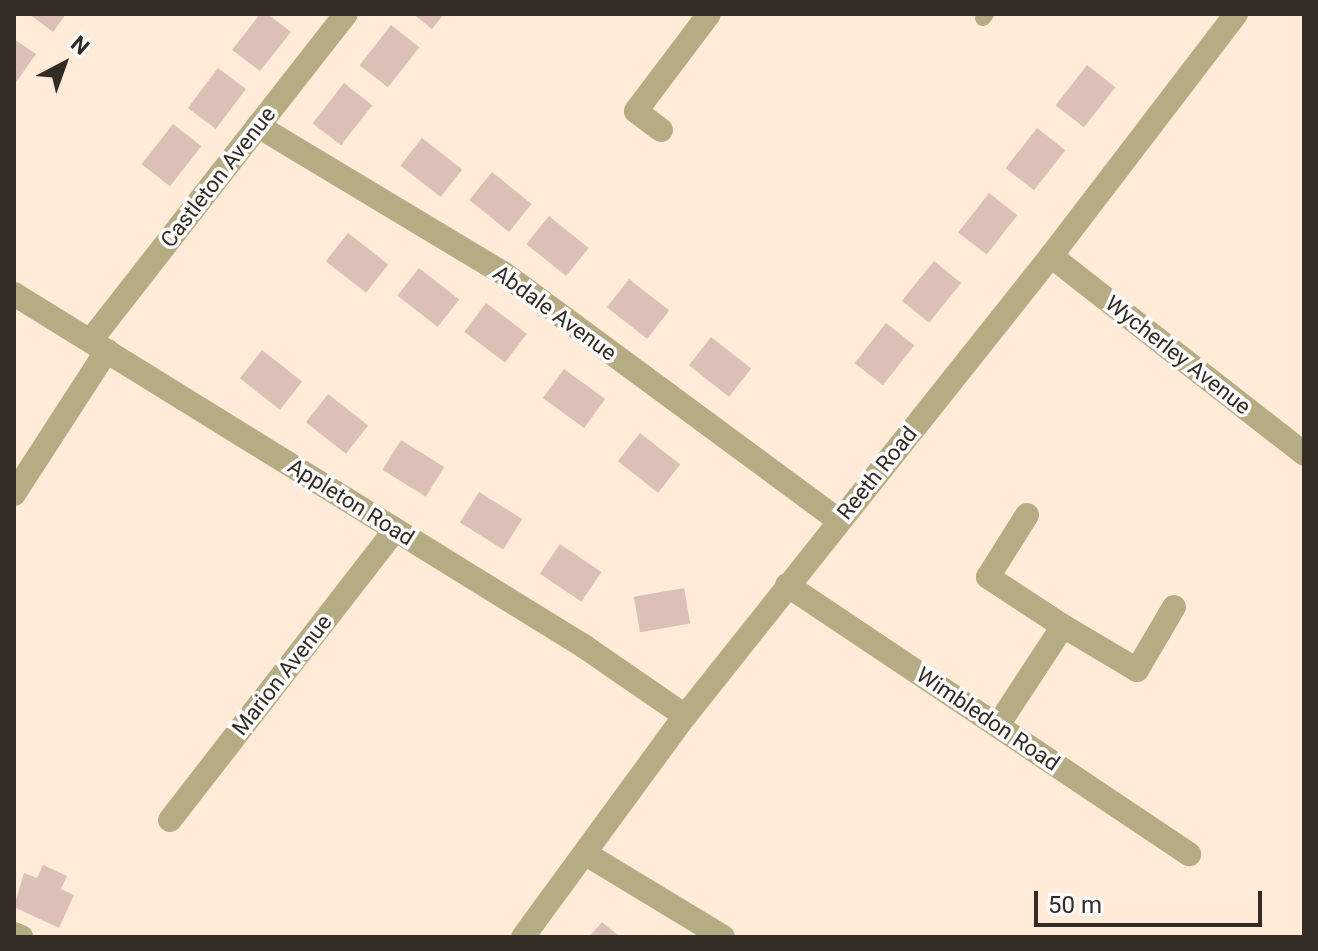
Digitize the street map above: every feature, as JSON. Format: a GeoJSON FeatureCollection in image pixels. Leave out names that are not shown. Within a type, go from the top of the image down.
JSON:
{"type":"FeatureCollection","features":[{"type":"Feature","properties":{"kind":"street","name":"Castleton Avenue"},"geometry":{"type":"LineString","coordinates":[[14,494],[99,345],[258,126],[346,14]]}},
{"type":"Feature","properties":{"kind":"street"},"geometry":{"type":"LineString","coordinates":[[661,130],[636,111],[709,14]]}},
{"type":"Feature","properties":{"kind":"street","name":"Reeth Road"},"geometry":{"type":"LineString","coordinates":[[523,937],[685,716],[1051,256],[1236,14]]}},
{"type":"Feature","properties":{"kind":"street","name":"Abdale Avenue"},"geometry":{"type":"LineString","coordinates":[[258,126],[503,273],[839,521]]}},
{"type":"Feature","properties":{"kind":"street","name":"Wycherley Avenue"},"geometry":{"type":"LineString","coordinates":[[1051,256],[1304,454]]}},
{"type":"Feature","properties":{"kind":"street","name":"Appleton Road"},"geometry":{"type":"LineString","coordinates":[[14,294],[585,647],[685,716]]}},
{"type":"Feature","properties":{"kind":"street"},"geometry":{"type":"LineString","coordinates":[[1027,515],[988,577],[1063,626],[1137,670],[1174,607]]}},
{"type":"Feature","properties":{"kind":"street","name":"Marion Avenue"},"geometry":{"type":"LineString","coordinates":[[170,820],[395,530]]}},
{"type":"Feature","properties":{"kind":"street","name":"Wimbledon Road"},"geometry":{"type":"LineString","coordinates":[[787,585],[1189,854]]}},
{"type":"Feature","properties":{"kind":"street"},"geometry":{"type":"LineString","coordinates":[[998,725],[1063,626]]}},
{"type":"Feature","properties":{"kind":"street"},"geometry":{"type":"LineString","coordinates":[[586,854],[723,937]]}},
{"type":"Feature","properties":{"kind":"street"},"geometry":{"type":"LineString","coordinates":[[14,934],[21,937]]}},
{"type":"Feature","properties":{"kind":"building"},"geometry":{"type":"Polygon","coordinates":[[[29,14],[66,14],[53,32],[29,14]]]}},
{"type":"Feature","properties":{"kind":"building"},"geometry":{"type":"Polygon","coordinates":[[[260,14],[268,14],[291,32],[260,71],[232,50],[260,14]]]}},
{"type":"Feature","properties":{"kind":"building"},"geometry":{"type":"Polygon","coordinates":[[[413,14],[444,14],[432,29],[413,14]]]}},
{"type":"Feature","properties":{"kind":"building"},"geometry":{"type":"Polygon","coordinates":[[[391,25],[419,47],[388,87],[360,65],[391,25]]]}},
{"type":"Feature","properties":{"kind":"building"},"geometry":{"type":"Polygon","coordinates":[[[14,39],[36,54],[14,85],[14,39]]]}},
{"type":"Feature","properties":{"kind":"building"},"geometry":{"type":"Polygon","coordinates":[[[1087,65],[1115,87],[1084,127],[1056,105],[1087,65]]]}},
{"type":"Feature","properties":{"kind":"building"},"geometry":{"type":"Polygon","coordinates":[[[218,68],[246,89],[216,129],[188,108],[218,68]]]}},
{"type":"Feature","properties":{"kind":"building"},"geometry":{"type":"Polygon","coordinates":[[[344,83],[372,105],[341,145],[313,123],[344,83]]]}},
{"type":"Feature","properties":{"kind":"building"},"geometry":{"type":"Polygon","coordinates":[[[173,124],[201,146],[170,186],[142,164],[173,124]]]}},
{"type":"Feature","properties":{"kind":"building"},"geometry":{"type":"Polygon","coordinates":[[[1037,128],[1065,150],[1034,190],[1006,168],[1037,128]]]}},
{"type":"Feature","properties":{"kind":"building"},"geometry":{"type":"Polygon","coordinates":[[[422,138],[462,169],[441,197],[400,166],[422,138]]]}},
{"type":"Feature","properties":{"kind":"building"},"geometry":{"type":"Polygon","coordinates":[[[492,172],[532,204],[509,232],[469,200],[492,172]]]}},
{"type":"Feature","properties":{"kind":"building"},"geometry":{"type":"Polygon","coordinates":[[[989,193],[1017,215],[987,255],[958,232],[989,193]]]}},
{"type":"Feature","properties":{"kind":"building"},"geometry":{"type":"Polygon","coordinates":[[[549,216],[589,248],[566,276],[526,244],[549,216]]]}},
{"type":"Feature","properties":{"kind":"building"},"geometry":{"type":"Polygon","coordinates":[[[348,233],[388,264],[366,293],[326,261],[348,233]]]}},
{"type":"Feature","properties":{"kind":"building"},"geometry":{"type":"Polygon","coordinates":[[[934,261],[961,283],[929,323],[902,301],[934,261]]]}},
{"type":"Feature","properties":{"kind":"building"},"geometry":{"type":"Polygon","coordinates":[[[419,268],[459,299],[438,327],[397,296],[419,268]]]}},
{"type":"Feature","properties":{"kind":"building"},"geometry":{"type":"Polygon","coordinates":[[[629,279],[669,310],[647,339],[607,307],[629,279]]]}},
{"type":"Feature","properties":{"kind":"building"},"geometry":{"type":"Polygon","coordinates":[[[486,303],[527,334],[505,362],[464,332],[486,303]]]}},
{"type":"Feature","properties":{"kind":"building"},"geometry":{"type":"Polygon","coordinates":[[[886,323],[914,345],[883,385],[855,363],[886,323]]]}},
{"type":"Feature","properties":{"kind":"building"},"geometry":{"type":"Polygon","coordinates":[[[711,337],[751,368],[729,397],[689,365],[711,337]]]}},
{"type":"Feature","properties":{"kind":"building"},"geometry":{"type":"Polygon","coordinates":[[[262,350],[302,381],[280,410],[240,378],[262,350]]]}},
{"type":"Feature","properties":{"kind":"building"},"geometry":{"type":"Polygon","coordinates":[[[564,369],[605,399],[584,428],[543,398],[564,369]]]}},
{"type":"Feature","properties":{"kind":"building"},"geometry":{"type":"Polygon","coordinates":[[[328,394],[368,425],[346,454],[306,422],[328,394]]]}},
{"type":"Feature","properties":{"kind":"building"},"geometry":{"type":"Polygon","coordinates":[[[640,433],[680,464],[658,493],[618,461],[640,433]]]}},
{"type":"Feature","properties":{"kind":"building"},"geometry":{"type":"Polygon","coordinates":[[[401,440],[444,467],[426,497],[382,470],[401,440]]]}},
{"type":"Feature","properties":{"kind":"building"},"geometry":{"type":"Polygon","coordinates":[[[479,492],[522,519],[503,550],[460,523],[479,492]]]}},
{"type":"Feature","properties":{"kind":"building"},"geometry":{"type":"Polygon","coordinates":[[[560,544],[601,572],[581,602],[540,574],[560,544]]]}},
{"type":"Feature","properties":{"kind":"building"},"geometry":{"type":"Polygon","coordinates":[[[684,588],[690,623],[640,632],[634,597],[684,588]]]}},
{"type":"Feature","properties":{"kind":"building"},"geometry":{"type":"Polygon","coordinates":[[[43,865],[67,876],[61,889],[74,895],[59,928],[14,907],[24,873],[37,878],[43,865]]]}},
{"type":"Feature","properties":{"kind":"building"},"geometry":{"type":"Polygon","coordinates":[[[602,922],[620,937],[589,937],[602,922]]]}}]}
